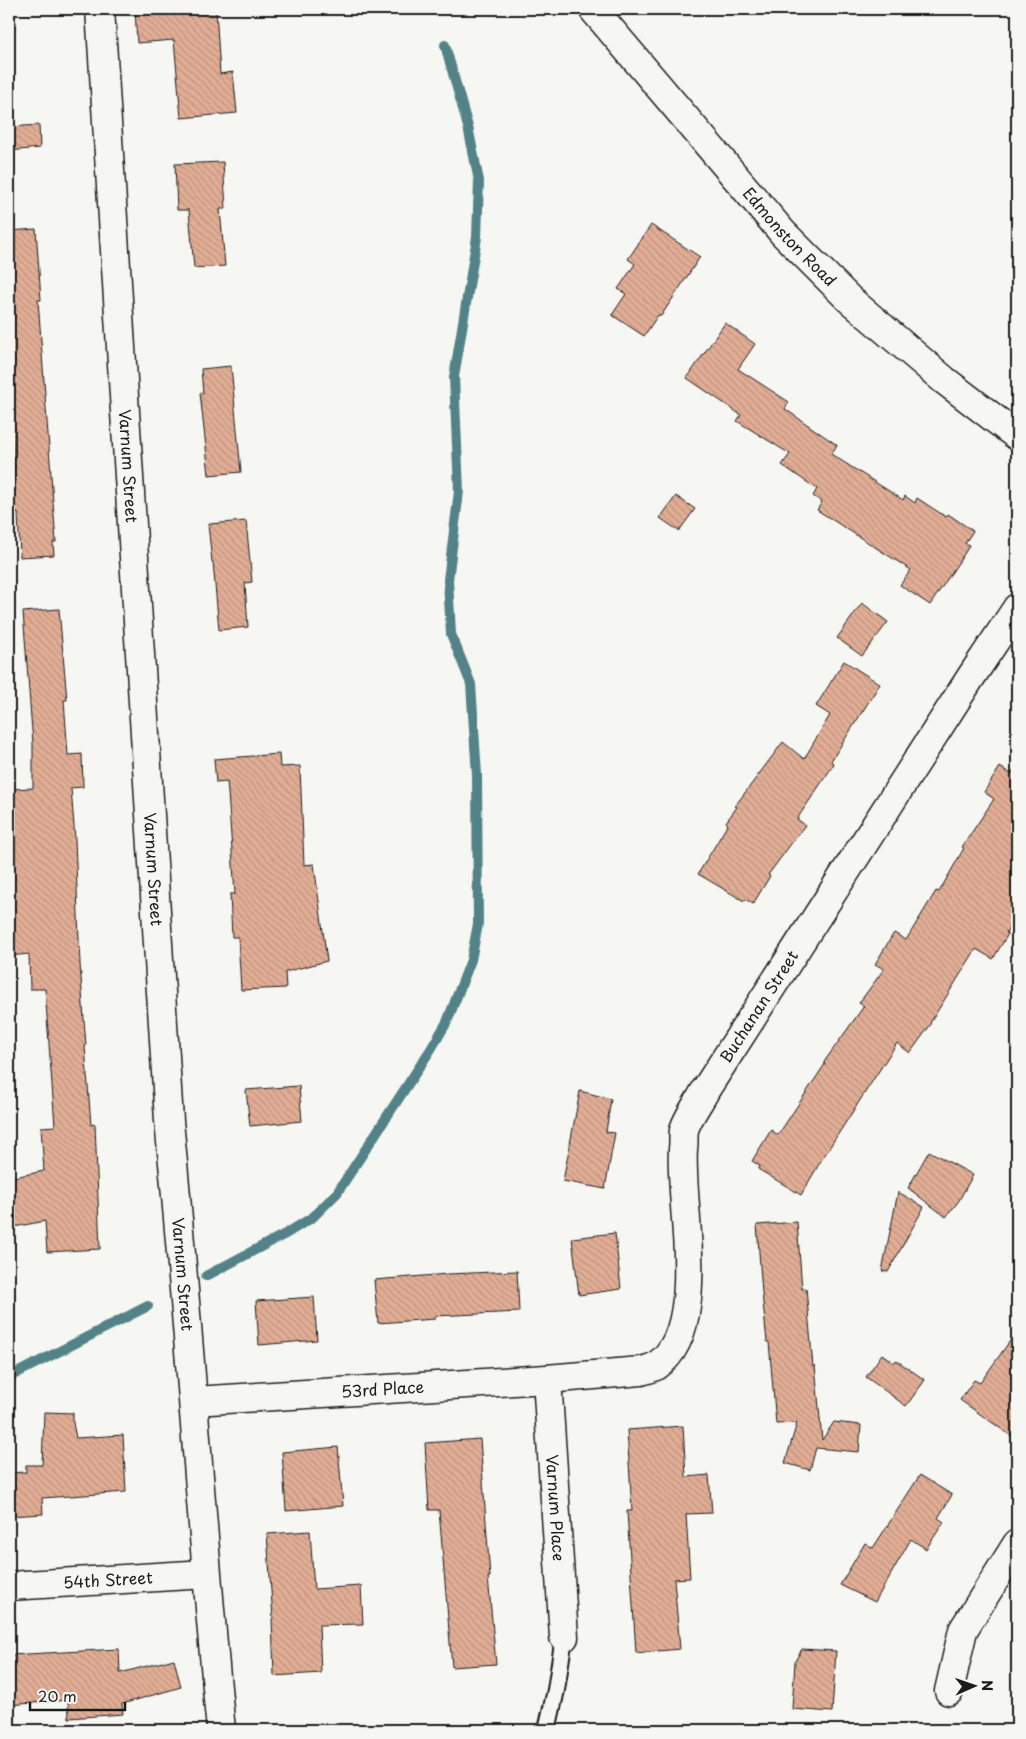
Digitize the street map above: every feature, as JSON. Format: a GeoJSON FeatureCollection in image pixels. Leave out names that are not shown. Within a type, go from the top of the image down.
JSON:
{"type":"FeatureCollection","features":[{"type":"Feature","properties":{"kind":"street","name":"Varnum Street"},"geometry":{"type":"LineString","coordinates":[[100,9],[169,1120],[183,1264],[206,1574],[221,1730]]}},
{"type":"Feature","properties":{"kind":"street","name":"Edmonston Road"},"geometry":{"type":"LineString","coordinates":[[593,9],[783,233],[850,299],[944,380],[1017,436]]}},
{"type":"Feature","properties":{"kind":"street","name":"Buchanan Street"},"geometry":{"type":"LineString","coordinates":[[559,1378],[641,1371],[655,1366],[670,1352],[680,1335],[687,1311],[689,1282],[682,1170],[684,1129],[712,1081],[1017,608]]}},
{"type":"Feature","properties":{"kind":"street","name":"53rd Place"},"geometry":{"type":"LineString","coordinates":[[194,1401],[559,1378]]}},
{"type":"Feature","properties":{"kind":"street","name":"Varnum Place"},"geometry":{"type":"LineString","coordinates":[[559,1378],[564,1637]]}},
{"type":"Feature","properties":{"kind":"street"},"geometry":{"type":"LineString","coordinates":[[949,1691],[963,1630],[1017,1544]]}},
{"type":"Feature","properties":{"kind":"street","name":"54th Street"},"geometry":{"type":"LineString","coordinates":[[9,1586],[206,1574]]}},
{"type":"Feature","properties":{"kind":"lane"},"geometry":{"type":"LineString","coordinates":[[547,1730],[556,1690],[564,1637]]}},
{"type":"Feature","properties":{"kind":"building"},"geometry":{"type":"Polygon","coordinates":[[[135,9],[216,9],[220,74],[233,72],[237,113],[181,118],[174,40],[137,43],[135,9]]]}},
{"type":"Feature","properties":{"kind":"building"},"geometry":{"type":"Polygon","coordinates":[[[39,125],[40,148],[9,151],[9,127],[39,125]]]}},
{"type":"Feature","properties":{"kind":"building"},"geometry":{"type":"Polygon","coordinates":[[[223,162],[226,209],[220,209],[225,266],[194,268],[189,210],[177,210],[175,164],[223,162]]]}},
{"type":"Feature","properties":{"kind":"building"},"geometry":{"type":"Polygon","coordinates":[[[651,225],[700,257],[661,316],[658,315],[644,336],[612,315],[626,294],[618,289],[635,264],[628,259],[651,225]]]}},
{"type":"Feature","properties":{"kind":"building"},"geometry":{"type":"Polygon","coordinates":[[[36,229],[41,300],[38,300],[56,542],[53,542],[54,555],[20,557],[18,513],[15,513],[11,389],[9,389],[9,231],[36,229]]]}},
{"type":"Feature","properties":{"kind":"building"},"geometry":{"type":"Polygon","coordinates":[[[725,323],[755,344],[738,369],[789,402],[785,409],[837,445],[831,454],[903,500],[905,496],[915,503],[917,498],[946,517],[948,514],[973,531],[965,543],[969,545],[966,551],[930,605],[900,585],[911,570],[817,510],[822,502],[813,496],[817,489],[782,465],[790,454],[737,421],[741,415],[687,378],[725,323]]]}},
{"type":"Feature","properties":{"kind":"building"},"geometry":{"type":"Polygon","coordinates":[[[231,366],[241,472],[209,475],[200,393],[203,393],[201,369],[231,366]]]}},
{"type":"Feature","properties":{"kind":"building"},"geometry":{"type":"Polygon","coordinates":[[[676,496],[695,509],[679,531],[660,518],[676,496]]]}},
{"type":"Feature","properties":{"kind":"building"},"geometry":{"type":"Polygon","coordinates":[[[246,521],[252,582],[245,583],[248,627],[219,630],[208,524],[246,521]]]}},
{"type":"Feature","properties":{"kind":"building"},"geometry":{"type":"Polygon","coordinates":[[[862,603],[888,622],[862,656],[837,638],[862,603]]]}},
{"type":"Feature","properties":{"kind":"building"},"geometry":{"type":"Polygon","coordinates":[[[59,609],[67,700],[64,700],[68,755],[82,754],[83,787],[71,788],[85,1046],[91,1125],[95,1124],[100,1249],[47,1252],[45,1221],[9,1228],[9,1178],[44,1171],[41,1127],[55,1126],[45,989],[30,989],[29,954],[9,956],[9,789],[33,788],[33,744],[23,612],[59,609]]]}},
{"type":"Feature","properties":{"kind":"building"},"geometry":{"type":"Polygon","coordinates":[[[844,661],[880,684],[831,761],[834,764],[797,819],[805,825],[768,875],[770,876],[753,904],[745,899],[744,901],[698,874],[728,824],[726,822],[737,807],[735,806],[783,742],[804,759],[830,715],[816,706],[844,661]]]}},
{"type":"Feature","properties":{"kind":"building"},"geometry":{"type":"Polygon","coordinates":[[[279,754],[280,767],[300,766],[304,865],[314,864],[327,961],[285,972],[286,988],[241,990],[238,937],[232,937],[230,894],[235,894],[227,782],[216,783],[214,759],[279,754]]]}},
{"type":"Feature","properties":{"kind":"building"},"geometry":{"type":"Polygon","coordinates":[[[1017,765],[1017,914],[1006,933],[1008,934],[993,959],[976,949],[931,1024],[910,1053],[897,1043],[801,1195],[758,1169],[760,1166],[752,1161],[771,1130],[778,1135],[825,1064],[824,1062],[864,1006],[859,1003],[884,969],[875,964],[894,933],[906,940],[936,891],[939,892],[964,848],[962,847],[994,799],[984,792],[1000,767],[1011,774],[1017,765]]]}},
{"type":"Feature","properties":{"kind":"building"},"geometry":{"type":"Polygon","coordinates":[[[299,1086],[302,1121],[250,1126],[246,1090],[299,1086]]]}},
{"type":"Feature","properties":{"kind":"building"},"geometry":{"type":"Polygon","coordinates":[[[580,1091],[611,1099],[606,1132],[615,1133],[605,1189],[563,1181],[580,1091]]]}},
{"type":"Feature","properties":{"kind":"building"},"geometry":{"type":"Polygon","coordinates":[[[929,1151],[973,1175],[958,1202],[946,1217],[908,1188],[929,1151]]]}},
{"type":"Feature","properties":{"kind":"building"},"geometry":{"type":"Polygon","coordinates":[[[898,1192],[924,1207],[888,1272],[882,1271],[898,1192]]]}},
{"type":"Feature","properties":{"kind":"building"},"geometry":{"type":"Polygon","coordinates":[[[797,1222],[802,1289],[806,1288],[822,1440],[834,1422],[861,1425],[859,1452],[816,1448],[810,1470],[785,1463],[797,1423],[776,1424],[757,1225],[797,1222]]]}},
{"type":"Feature","properties":{"kind":"building"},"geometry":{"type":"Polygon","coordinates":[[[615,1233],[621,1289],[579,1295],[572,1238],[615,1233]]]}},
{"type":"Feature","properties":{"kind":"building"},"geometry":{"type":"Polygon","coordinates":[[[517,1271],[519,1312],[435,1316],[435,1319],[378,1323],[374,1280],[517,1271]]]}},
{"type":"Feature","properties":{"kind":"building"},"geometry":{"type":"Polygon","coordinates":[[[314,1297],[317,1340],[259,1345],[256,1301],[314,1297]]]}},
{"type":"Feature","properties":{"kind":"building"},"geometry":{"type":"Polygon","coordinates":[[[1017,1331],[1017,1440],[960,1400],[974,1380],[980,1383],[1017,1331]]]}},
{"type":"Feature","properties":{"kind":"building"},"geometry":{"type":"Polygon","coordinates":[[[882,1354],[894,1363],[896,1360],[925,1380],[906,1406],[866,1377],[882,1354]]]}},
{"type":"Feature","properties":{"kind":"building"},"geometry":{"type":"Polygon","coordinates":[[[44,1412],[73,1413],[76,1438],[123,1435],[126,1492],[42,1498],[43,1514],[9,1516],[9,1473],[26,1472],[26,1465],[42,1465],[44,1412]]]}},
{"type":"Feature","properties":{"kind":"building"},"geometry":{"type":"Polygon","coordinates":[[[683,1426],[686,1477],[709,1475],[712,1513],[686,1514],[690,1578],[674,1579],[680,1649],[636,1653],[627,1511],[632,1511],[627,1430],[683,1426]]]}},
{"type":"Feature","properties":{"kind":"building"},"geometry":{"type":"Polygon","coordinates":[[[480,1439],[490,1577],[488,1577],[496,1664],[452,1667],[439,1510],[429,1510],[425,1443],[480,1439]]]}},
{"type":"Feature","properties":{"kind":"building"},"geometry":{"type":"Polygon","coordinates":[[[338,1447],[343,1506],[286,1511],[282,1452],[338,1447]]]}},
{"type":"Feature","properties":{"kind":"building"},"geometry":{"type":"Polygon","coordinates":[[[920,1475],[952,1495],[938,1518],[944,1522],[926,1549],[911,1539],[875,1602],[840,1585],[865,1543],[873,1548],[920,1475]]]}},
{"type":"Feature","properties":{"kind":"building"},"geometry":{"type":"Polygon","coordinates":[[[310,1531],[314,1589],[361,1586],[363,1624],[319,1625],[321,1673],[274,1676],[273,1619],[267,1534],[310,1531]]]}},
{"type":"Feature","properties":{"kind":"building"},"geometry":{"type":"Polygon","coordinates":[[[119,1649],[120,1673],[174,1659],[181,1687],[122,1704],[123,1714],[69,1718],[68,1700],[9,1705],[9,1655],[119,1649]]]}},
{"type":"Feature","properties":{"kind":"building"},"geometry":{"type":"Polygon","coordinates":[[[802,1649],[836,1651],[832,1712],[792,1709],[795,1661],[802,1649]]]}},
{"type":"Feature","properties":{"kind":"waterway"},"geometry":{"type":"LineString","coordinates":[[206,1276],[313,1217],[337,1193],[447,1022],[471,960],[478,924],[477,775],[471,684],[451,634],[448,580],[459,491],[454,377],[477,237],[479,181],[468,127],[445,45]]}},
{"type":"Feature","properties":{"kind":"waterway"},"geometry":{"type":"LineString","coordinates":[[9,1377],[148,1306]]}}]}
